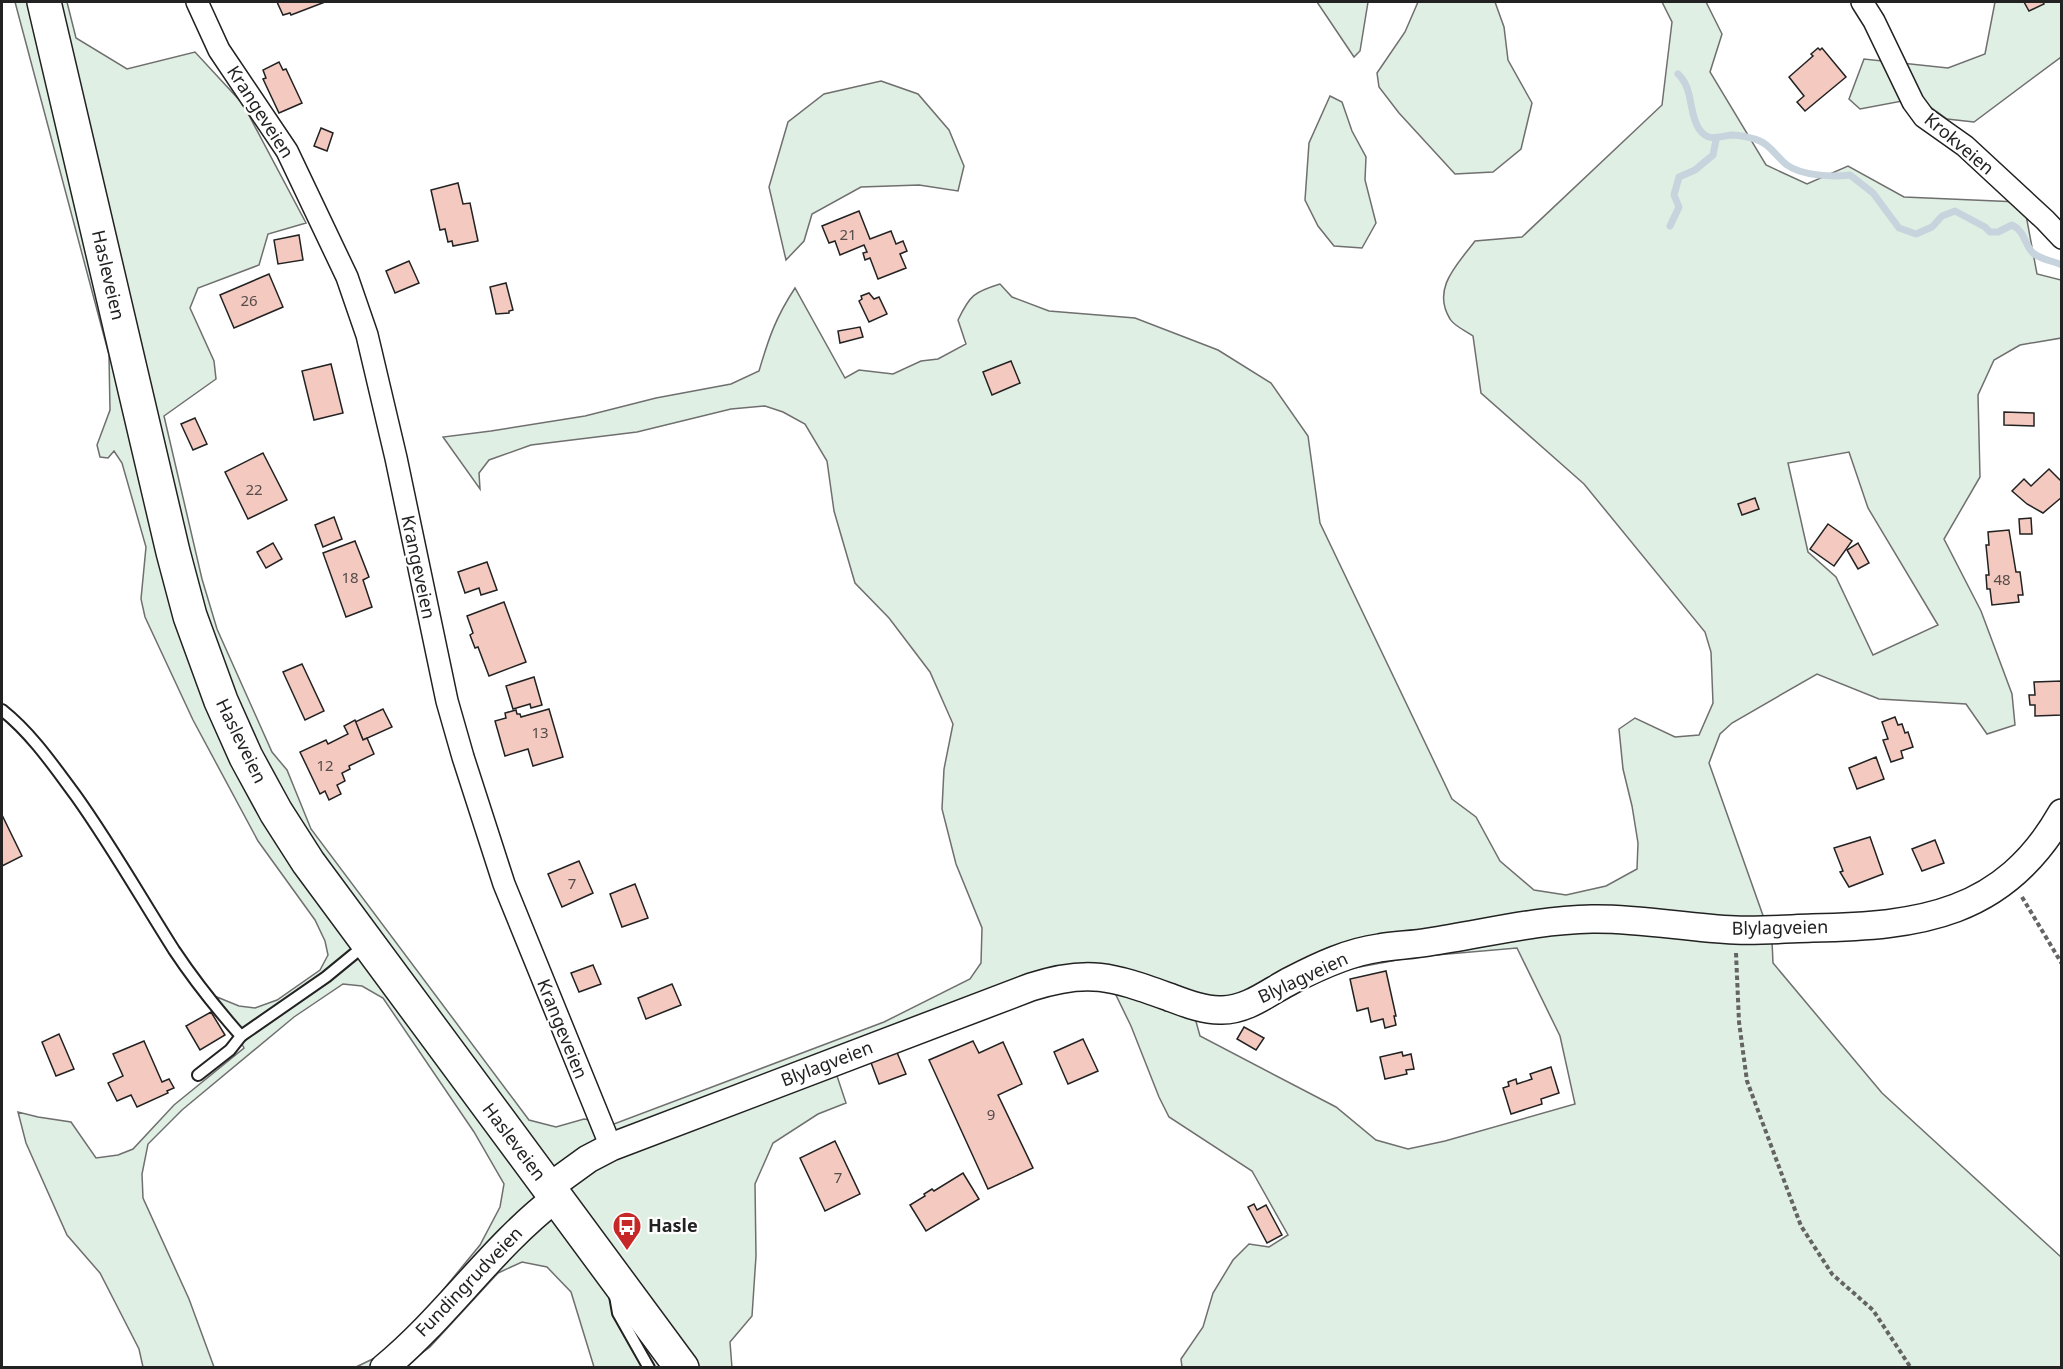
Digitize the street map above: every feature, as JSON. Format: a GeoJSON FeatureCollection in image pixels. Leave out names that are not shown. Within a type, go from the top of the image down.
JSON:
{"type":"FeatureCollection","features":[{"type":"Feature","properties":{"kind":"main road","name":"Hasleveien"},"geometry":{"type":"LineString","coordinates":[[45,2],[173,552],[205,660],[246,757],[276,812],[308,862],[682,1368]]}},
{"type":"Feature","properties":{"kind":"street","name":"Krangeveien"},"geometry":{"type":"LineString","coordinates":[[197,2],[219,50],[287,151],[347,277],[367,335],[396,458],[447,701],[463,757],[504,884],[611,1146]]}},
{"type":"Feature","properties":{"kind":"street","name":"Krokveien"},"geometry":{"type":"LineString","coordinates":[[1862,2],[1874,21],[1913,102],[1924,117],[1965,146],[2045,220],[2061,238]]}},
{"type":"Feature","properties":{"kind":"street","name":"Blylagveien"},"geometry":{"type":"LineString","coordinates":[[552,1193],[588,1159],[611,1146],[1059,978],[1084,975],[1111,978],[1189,1004],[1220,1011],[1240,1008],[1293,979],[1345,956],[1376,948],[1428,942],[1549,920],[1595,919],[1736,930],[1861,927],[1910,921],[1956,908],[1988,893],[2010,878],[2046,839],[2061,813]]}},
{"type":"Feature","properties":{"kind":"street","name":"Fundingrudveien"},"geometry":{"type":"LineString","coordinates":[[384,1368],[400,1355],[471,1282],[497,1250],[532,1217],[552,1193]]}},
{"type":"Feature","properties":{"kind":"lane"},"geometry":{"type":"LineString","coordinates":[[2,710],[16,721],[42,750],[103,835],[175,951],[216,1007],[241,1036]]}},
{"type":"Feature","properties":{"kind":"lane"},"geometry":{"type":"LineString","coordinates":[[198,1075],[230,1050],[241,1036],[326,977],[368,943]]}},
{"type":"Feature","properties":{"kind":"lane"},"geometry":{"type":"LineString","coordinates":[[611,1271],[618,1313],[649,1368]]}},
{"type":"Feature","properties":{"kind":"path"},"geometry":{"type":"LineString","coordinates":[[2010,878],[2061,964]]}},
{"type":"Feature","properties":{"kind":"path"},"geometry":{"type":"LineString","coordinates":[[1736,930],[1738,1022],[1748,1081],[1801,1226],[1832,1275],[1873,1310],[1911,1368]]}},
{"type":"Feature","properties":{"kind":"green space"},"geometry":{"type":"Polygon","coordinates":[[[15,2],[67,2],[76,38],[127,69],[195,52],[243,104],[306,223],[268,234],[259,265],[198,288],[190,308],[214,361],[216,379],[164,416],[202,579],[217,629],[272,752],[287,770],[311,829],[529,1120],[556,1127],[584,1119],[614,1124],[884,1022],[970,979],[981,963],[982,928],[956,864],[942,809],[944,769],[953,724],[930,672],[889,618],[855,583],[834,511],[827,461],[805,424],[783,412],[765,406],[731,409],[637,432],[531,445],[489,460],[479,473],[480,489],[443,437],[585,416],[656,398],[731,384],[759,371],[774,328],[795,288],[845,378],[859,370],[893,374],[921,361],[938,359],[966,344],[958,320],[962,312],[978,292],[1000,284],[1012,297],[1049,311],[1135,318],[1218,350],[1271,383],[1308,436],[1320,523],[1452,799],[1476,817],[1500,861],[1534,890],[1566,895],[1606,886],[1637,869],[1638,843],[1623,769],[1619,729],[1635,718],[1675,737],[1699,735],[1713,703],[1711,652],[1705,632],[1584,484],[1481,393],[1473,336],[1450,319],[1445,308],[1445,287],[1449,277],[1475,241],[1522,237],[1662,105],[1672,22],[1662,2],[1706,2],[1722,34],[1710,72],[1766,165],[1807,184],[1848,166],[1904,197],[2019,202],[2026,215],[2037,274],[2061,280],[2061,338],[2020,345],[1994,360],[1978,395],[1980,477],[1944,539],[1981,611],[2012,694],[2015,725],[1987,734],[1966,704],[1879,699],[1817,674],[1732,723],[1720,734],[1709,763],[1772,941],[1773,963],[1882,1093],[2061,1257],[2061,1367],[1182,1367],[1181,1359],[1203,1327],[1213,1293],[1233,1260],[1249,1244],[1269,1247],[1288,1235],[1252,1171],[1169,1117],[1112,987],[1062,983],[836,1073],[846,1103],[818,1114],[773,1143],[755,1184],[756,1256],[752,1316],[730,1342],[732,1368],[594,1367],[571,1292],[547,1267],[522,1262],[498,1273],[430,1347],[403,1367],[356,1367],[381,1355],[420,1318],[480,1245],[500,1207],[504,1184],[474,1132],[383,998],[362,986],[343,984],[294,1017],[182,1110],[148,1144],[142,1174],[143,1198],[189,1299],[214,1367],[143,1367],[139,1349],[100,1273],[67,1235],[26,1143],[18,1112],[71,1122],[96,1158],[118,1155],[133,1149],[174,1105],[244,1048],[217,997],[239,1006],[255,1008],[277,1000],[320,970],[328,955],[325,941],[315,920],[258,841],[193,720],[145,617],[141,599],[146,547],[122,463],[114,451],[108,458],[100,457],[97,445],[110,410],[109,355],[15,2]],[[1849,452],[1788,463],[1808,552],[1836,577],[1873,655],[1938,625],[1868,508],[1849,452]],[[1517,948],[1413,957],[1338,971],[1195,1018],[1200,1036],[1336,1107],[1376,1140],[1408,1149],[1445,1141],[1575,1104],[1560,1036],[1517,948]]]}},
{"type":"Feature","properties":{"kind":"green space"},"geometry":{"type":"Polygon","coordinates":[[[1317,2],[1368,2],[1360,51],[1354,57],[1317,2]]]}},
{"type":"Feature","properties":{"kind":"green space"},"geometry":{"type":"Polygon","coordinates":[[[1418,2],[1495,2],[1504,27],[1508,60],[1532,103],[1521,149],[1493,172],[1455,174],[1399,113],[1379,87],[1377,73],[1405,32],[1418,2]]]}},
{"type":"Feature","properties":{"kind":"green space"},"geometry":{"type":"Polygon","coordinates":[[[1995,2],[2061,2],[2061,57],[1974,122],[1947,119],[1918,98],[1860,109],[1849,99],[1864,59],[1948,68],[1985,54],[1995,2]]]}},
{"type":"Feature","properties":{"kind":"green space"},"geometry":{"type":"Polygon","coordinates":[[[881,81],[918,94],[949,130],[964,166],[958,191],[919,185],[861,187],[812,214],[804,241],[786,260],[769,187],[788,122],[824,94],[881,81]]]}},
{"type":"Feature","properties":{"kind":"green space"},"geometry":{"type":"Polygon","coordinates":[[[1330,96],[1342,102],[1352,131],[1366,157],[1365,180],[1376,223],[1362,248],[1334,246],[1318,226],[1305,200],[1309,143],[1330,96]]]}},
{"type":"Feature","properties":{"kind":"building"},"geometry":{"type":"Polygon","coordinates":[[[277,2],[325,2],[291,15],[290,13],[283,15],[277,2]]]}},
{"type":"Feature","properties":{"kind":"building"},"geometry":{"type":"Polygon","coordinates":[[[2024,2],[2043,2],[2044,4],[2029,11],[2024,2]]]}},
{"type":"Feature","properties":{"kind":"building"},"geometry":{"type":"Polygon","coordinates":[[[1818,48],[1820,50],[1822,48],[1846,77],[1805,111],[1797,102],[1804,96],[1789,77],[1813,56],[1811,54],[1818,48]]]}},
{"type":"Feature","properties":{"kind":"building"},"geometry":{"type":"Polygon","coordinates":[[[279,62],[283,70],[286,69],[302,103],[279,113],[263,79],[266,78],[263,70],[279,62]]]}},
{"type":"Feature","properties":{"kind":"building"},"geometry":{"type":"Polygon","coordinates":[[[321,128],[333,133],[327,151],[314,146],[321,128]]]}},
{"type":"Feature","properties":{"kind":"building"},"geometry":{"type":"Polygon","coordinates":[[[458,183],[463,204],[470,203],[478,241],[453,246],[452,241],[448,242],[445,229],[440,230],[431,190],[458,183]]]}},
{"type":"Feature","properties":{"kind":"building"},"geometry":{"type":"Polygon","coordinates":[[[859,211],[870,239],[891,231],[896,244],[903,241],[907,251],[900,254],[906,268],[878,279],[870,258],[865,260],[863,253],[867,252],[864,245],[840,255],[835,241],[829,243],[822,226],[859,211]]]}},
{"type":"Feature","properties":{"kind":"building"},"geometry":{"type":"Polygon","coordinates":[[[299,235],[303,260],[278,264],[274,240],[299,235]]]}},
{"type":"Feature","properties":{"kind":"building"},"geometry":{"type":"Polygon","coordinates":[[[409,261],[419,283],[395,293],[386,271],[409,261]]]}},
{"type":"Feature","properties":{"kind":"building"},"geometry":{"type":"Polygon","coordinates":[[[269,274],[283,307],[234,328],[220,295],[269,274]]]}},
{"type":"Feature","properties":{"kind":"building"},"geometry":{"type":"Polygon","coordinates":[[[506,283],[513,310],[509,313],[496,314],[490,287],[506,283]]]}},
{"type":"Feature","properties":{"kind":"building"},"geometry":{"type":"Polygon","coordinates":[[[869,293],[874,299],[879,297],[887,314],[869,322],[859,301],[862,299],[861,296],[869,293]]]}},
{"type":"Feature","properties":{"kind":"building"},"geometry":{"type":"Polygon","coordinates":[[[860,327],[863,337],[840,343],[838,331],[860,327]]]}},
{"type":"Feature","properties":{"kind":"building"},"geometry":{"type":"Polygon","coordinates":[[[1011,361],[1020,383],[992,395],[983,372],[1011,361]]]}},
{"type":"Feature","properties":{"kind":"building"},"geometry":{"type":"Polygon","coordinates":[[[331,364],[343,413],[314,420],[302,371],[331,364]]]}},
{"type":"Feature","properties":{"kind":"building"},"geometry":{"type":"Polygon","coordinates":[[[2004,412],[2034,413],[2034,426],[2004,425],[2004,412]]]}},
{"type":"Feature","properties":{"kind":"building"},"geometry":{"type":"Polygon","coordinates":[[[195,418],[207,444],[193,450],[181,424],[195,418]]]}},
{"type":"Feature","properties":{"kind":"building"},"geometry":{"type":"Polygon","coordinates":[[[263,453],[287,500],[248,519],[225,472],[263,453]]]}},
{"type":"Feature","properties":{"kind":"building"},"geometry":{"type":"Polygon","coordinates":[[[2049,469],[2062,482],[2062,497],[2043,513],[2027,504],[2012,491],[2024,479],[2031,486],[2049,469]]]}},
{"type":"Feature","properties":{"kind":"building"},"geometry":{"type":"Polygon","coordinates":[[[1755,498],[1759,509],[1742,515],[1738,504],[1755,498]]]}},
{"type":"Feature","properties":{"kind":"building"},"geometry":{"type":"Polygon","coordinates":[[[334,517],[342,539],[323,547],[315,525],[334,517]]]}},
{"type":"Feature","properties":{"kind":"building"},"geometry":{"type":"Polygon","coordinates":[[[2031,518],[2032,534],[2020,534],[2019,519],[2031,518]]]}},
{"type":"Feature","properties":{"kind":"building"},"geometry":{"type":"Polygon","coordinates":[[[1828,524],[1852,541],[1834,566],[1810,549],[1828,524]]]}},
{"type":"Feature","properties":{"kind":"building"},"geometry":{"type":"Polygon","coordinates":[[[2009,530],[2016,572],[2020,572],[2023,595],[2018,595],[2019,602],[1992,605],[1986,575],[1989,575],[1986,545],[1989,545],[1988,532],[2009,530]]]}},
{"type":"Feature","properties":{"kind":"building"},"geometry":{"type":"Polygon","coordinates":[[[355,541],[369,577],[363,580],[372,607],[346,617],[323,553],[355,541]]]}},
{"type":"Feature","properties":{"kind":"building"},"geometry":{"type":"Polygon","coordinates":[[[273,543],[282,559],[266,568],[257,552],[273,543]]]}},
{"type":"Feature","properties":{"kind":"building"},"geometry":{"type":"Polygon","coordinates":[[[1858,543],[1869,563],[1858,569],[1847,550],[1858,543]]]}},
{"type":"Feature","properties":{"kind":"building"},"geometry":{"type":"Polygon","coordinates":[[[487,562],[497,590],[481,595],[479,588],[465,593],[458,572],[487,562]]]}},
{"type":"Feature","properties":{"kind":"building"},"geometry":{"type":"Polygon","coordinates":[[[504,602],[526,662],[489,676],[478,647],[475,648],[470,635],[473,633],[467,616],[504,602]]]}},
{"type":"Feature","properties":{"kind":"building"},"geometry":{"type":"Polygon","coordinates":[[[302,664],[324,711],[305,720],[283,672],[302,664]]]}},
{"type":"Feature","properties":{"kind":"building"},"geometry":{"type":"Polygon","coordinates":[[[534,677],[542,705],[531,708],[530,704],[513,709],[506,686],[534,677]]]}},
{"type":"Feature","properties":{"kind":"building"},"geometry":{"type":"Polygon","coordinates":[[[2062,681],[2062,715],[2035,716],[2035,705],[2030,705],[2029,695],[2035,695],[2034,682],[2062,681]]]}},
{"type":"Feature","properties":{"kind":"building"},"geometry":{"type":"Polygon","coordinates":[[[383,709],[392,727],[363,740],[355,722],[383,709]]]}},
{"type":"Feature","properties":{"kind":"building"},"geometry":{"type":"Polygon","coordinates":[[[549,709],[563,757],[533,766],[528,749],[505,756],[495,721],[506,718],[505,713],[516,710],[521,717],[549,709]]]}},
{"type":"Feature","properties":{"kind":"building"},"geometry":{"type":"Polygon","coordinates":[[[1895,717],[1898,725],[1902,724],[1905,733],[1908,732],[1913,747],[1901,751],[1903,758],[1891,762],[1883,740],[1888,739],[1882,722],[1895,717]]]}},
{"type":"Feature","properties":{"kind":"building"},"geometry":{"type":"Polygon","coordinates":[[[355,720],[363,740],[367,738],[374,754],[349,766],[350,769],[342,773],[345,781],[337,785],[341,794],[329,800],[325,791],[320,794],[300,752],[326,740],[328,744],[348,734],[344,726],[355,720]]]}},
{"type":"Feature","properties":{"kind":"building"},"geometry":{"type":"Polygon","coordinates":[[[1876,757],[1884,779],[1857,789],[1849,768],[1876,757]]]}},
{"type":"Feature","properties":{"kind":"building"},"geometry":{"type":"Polygon","coordinates":[[[2,815],[22,856],[2,866],[2,815]]]}},
{"type":"Feature","properties":{"kind":"building"},"geometry":{"type":"Polygon","coordinates":[[[1870,837],[1883,874],[1849,887],[1840,872],[1843,871],[1834,848],[1870,837]]]}},
{"type":"Feature","properties":{"kind":"building"},"geometry":{"type":"Polygon","coordinates":[[[1935,840],[1944,863],[1922,871],[1912,849],[1935,840]]]}},
{"type":"Feature","properties":{"kind":"building"},"geometry":{"type":"Polygon","coordinates":[[[579,861],[593,893],[562,907],[548,874],[579,861]]]}},
{"type":"Feature","properties":{"kind":"building"},"geometry":{"type":"Polygon","coordinates":[[[635,884],[648,918],[622,927],[610,894],[635,884]]]}},
{"type":"Feature","properties":{"kind":"building"},"geometry":{"type":"Polygon","coordinates":[[[593,965],[601,984],[579,992],[571,973],[593,965]]]}},
{"type":"Feature","properties":{"kind":"building"},"geometry":{"type":"Polygon","coordinates":[[[1386,971],[1396,1025],[1385,1028],[1383,1019],[1371,1022],[1368,1008],[1357,1011],[1350,979],[1386,971]]]}},
{"type":"Feature","properties":{"kind":"building"},"geometry":{"type":"Polygon","coordinates":[[[672,984],[681,1005],[646,1019],[638,998],[672,984]]]}},
{"type":"Feature","properties":{"kind":"building"},"geometry":{"type":"Polygon","coordinates":[[[211,1012],[225,1035],[200,1050],[186,1026],[211,1012]]]}},
{"type":"Feature","properties":{"kind":"building"},"geometry":{"type":"Polygon","coordinates":[[[1244,1027],[1264,1038],[1256,1050],[1237,1039],[1244,1027]]]}},
{"type":"Feature","properties":{"kind":"building"},"geometry":{"type":"Polygon","coordinates":[[[59,1034],[74,1069],[56,1076],[42,1042],[59,1034]]]}},
{"type":"Feature","properties":{"kind":"building"},"geometry":{"type":"Polygon","coordinates":[[[1083,1039],[1098,1071],[1068,1084],[1054,1052],[1083,1039]]]}},
{"type":"Feature","properties":{"kind":"building"},"geometry":{"type":"Polygon","coordinates":[[[144,1041],[162,1082],[169,1079],[174,1088],[137,1107],[131,1095],[117,1101],[108,1083],[123,1076],[113,1054],[144,1041]]]}},
{"type":"Feature","properties":{"kind":"building"},"geometry":{"type":"Polygon","coordinates":[[[973,1041],[979,1053],[1003,1042],[1022,1084],[998,1095],[1033,1168],[988,1189],[929,1060],[973,1041]]]}},
{"type":"Feature","properties":{"kind":"building"},"geometry":{"type":"Polygon","coordinates":[[[896,1050],[906,1074],[879,1084],[870,1060],[896,1050]]]}},
{"type":"Feature","properties":{"kind":"building"},"geometry":{"type":"Polygon","coordinates":[[[1402,1052],[1403,1056],[1411,1054],[1414,1069],[1406,1070],[1407,1074],[1385,1079],[1380,1057],[1402,1052]]]}},
{"type":"Feature","properties":{"kind":"building"},"geometry":{"type":"Polygon","coordinates":[[[1551,1067],[1559,1093],[1541,1099],[1542,1104],[1511,1114],[1503,1088],[1509,1086],[1508,1082],[1516,1079],[1517,1084],[1532,1079],[1530,1074],[1551,1067]]]}},
{"type":"Feature","properties":{"kind":"building"},"geometry":{"type":"Polygon","coordinates":[[[835,1141],[860,1194],[825,1211],[800,1158],[835,1141]]]}},
{"type":"Feature","properties":{"kind":"building"},"geometry":{"type":"Polygon","coordinates":[[[963,1173],[979,1199],[926,1231],[910,1205],[932,1189],[934,1191],[963,1173]]]}},
{"type":"Feature","properties":{"kind":"building"},"geometry":{"type":"Polygon","coordinates":[[[1254,1204],[1257,1210],[1266,1205],[1282,1235],[1267,1243],[1248,1207],[1254,1204]]]}},
{"type":"Feature","properties":{"kind":"waterway"},"geometry":{"type":"LineString","coordinates":[[1678,74],[1689,94],[1693,115],[1699,129],[1707,136],[1714,138],[1732,135],[1757,140],[1764,143],[1793,169],[1809,174],[1850,175],[1873,193],[1899,228],[1916,234],[1932,227],[1942,216],[1955,211],[1990,232],[1998,232],[2012,225],[2020,231],[2033,253],[2062,265]]}},
{"type":"Feature","properties":{"kind":"waterway"},"geometry":{"type":"LineString","coordinates":[[1670,226],[1679,207],[1674,195],[1679,177],[1695,170],[1713,155],[1716,140]]}},
{"type":"Feature","properties":{"kind":"place","name":"Hasle"},"geometry":{"type":"Point","coordinates":[627,1252]}}]}
